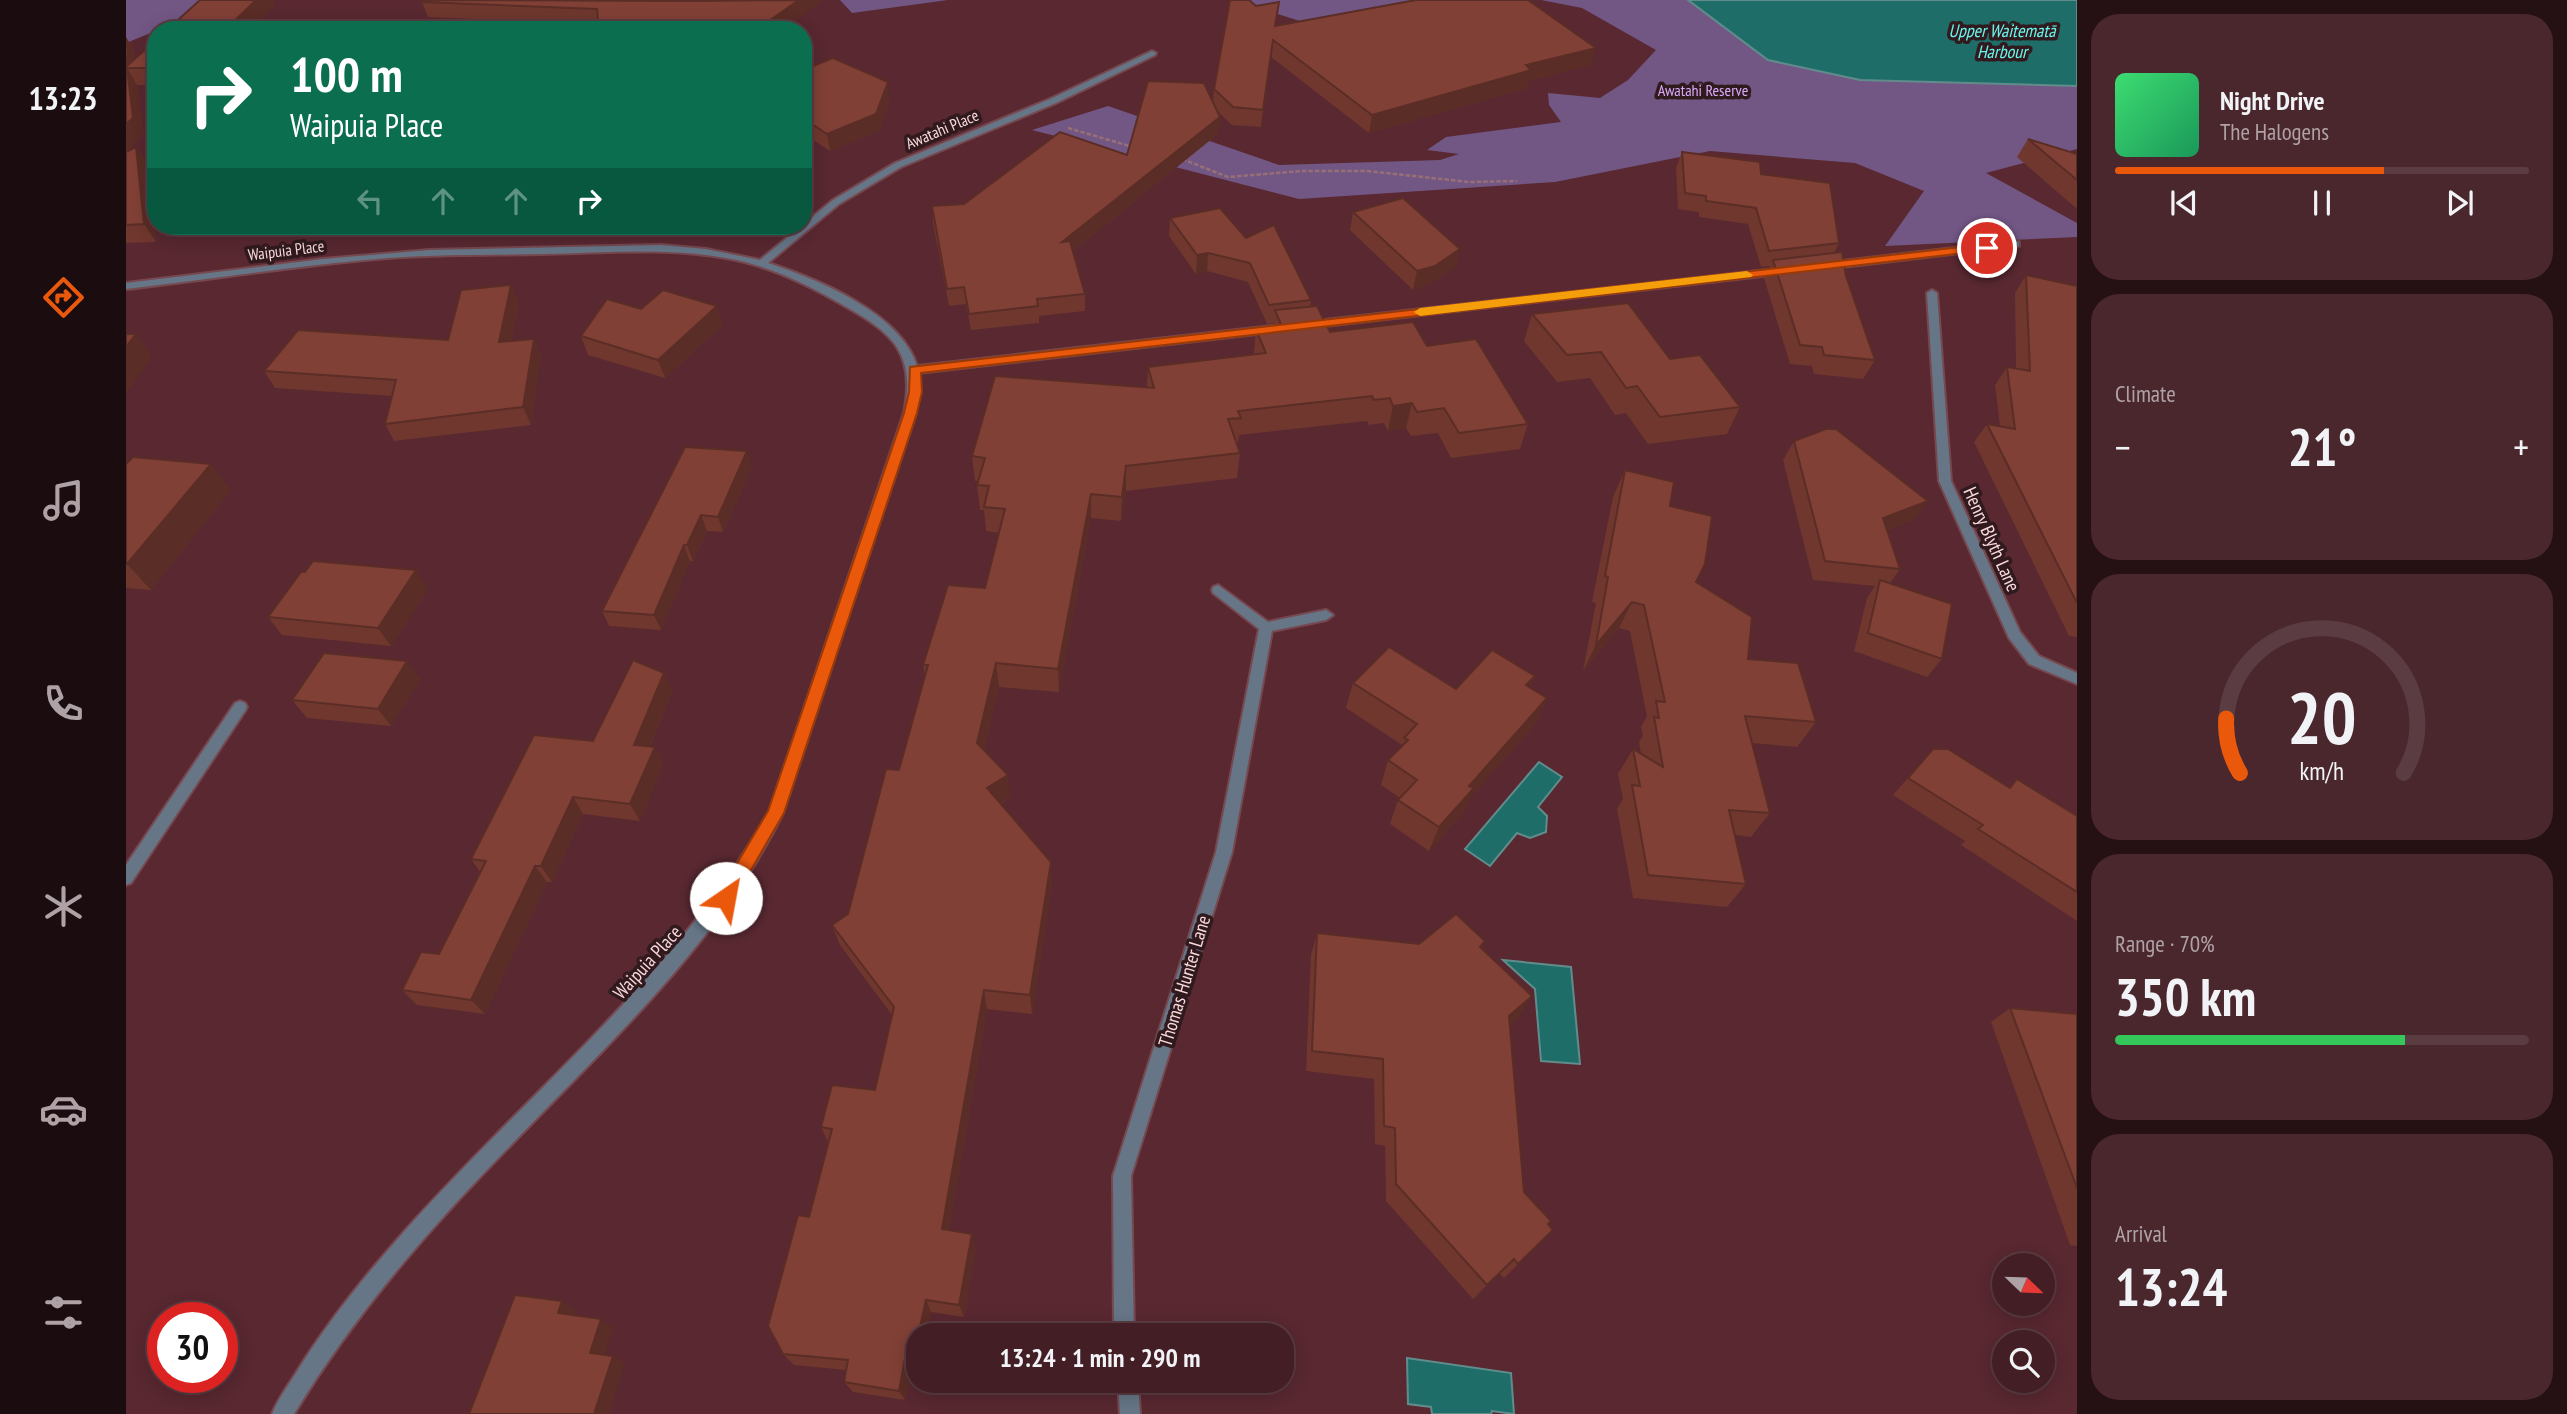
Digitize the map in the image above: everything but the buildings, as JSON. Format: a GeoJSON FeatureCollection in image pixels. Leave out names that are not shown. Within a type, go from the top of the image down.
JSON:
{"type":"FeatureCollection","features":[{"type":"Feature","properties":{"kind":"street","name":"Awatahi Place"},"geometry":{"type":"LineString","coordinates":[[812,222],[836,202],[898,165],[1053,101],[1152,53]]}},
{"type":"Feature","properties":{"kind":"street","name":"Awatahi Place"},"geometry":{"type":"LineString","coordinates":[[762,263],[796,235]]}},
{"type":"Feature","properties":{"kind":"street"},"geometry":{"type":"LineString","coordinates":[[1809,268],[2015,244]]}},
{"type":"Feature","properties":{"kind":"street","name":"Waipuia Place"},"geometry":{"type":"LineString","coordinates":[[126,286],[391,255],[669,248],[701,251],[762,263],[811,284],[875,318],[908,354],[915,370],[916,392],[903,434],[776,813],[754,854],[718,908],[652,987],[408,1239],[314,1358],[282,1414]]}},
{"type":"Feature","properties":{"kind":"street"},"geometry":{"type":"LineString","coordinates":[[1296,326],[1795,269]]}},
{"type":"Feature","properties":{"kind":"street","name":"Henry Blyth Lane"},"geometry":{"type":"LineString","coordinates":[[1932,293],[1945,481],[2014,634],[2034,660],[2077,679]]}},
{"type":"Feature","properties":{"kind":"street"},"geometry":{"type":"LineString","coordinates":[[915,370],[1283,328]]}},
{"type":"Feature","properties":{"kind":"street"},"geometry":{"type":"LineString","coordinates":[[1218,590],[1266,627],[1326,615]]}},
{"type":"Feature","properties":{"kind":"street","name":"Thomas Hunter Lane"},"geometry":{"type":"LineString","coordinates":[[1124,1323],[1122,1176],[1224,852],[1266,627]]}},
{"type":"Feature","properties":{"kind":"street"},"geometry":{"type":"LineString","coordinates":[[126,878],[240,707]]}},
{"type":"Feature","properties":{"kind":"street"},"geometry":{"type":"LineString","coordinates":[[1129,1393],[1130,1414]]}},
{"type":"Feature","properties":{"kind":"path"},"geometry":{"type":"LineString","coordinates":[[1059,126],[1136,147]]}},
{"type":"Feature","properties":{"kind":"path"},"geometry":{"type":"LineString","coordinates":[[1174,157],[1228,177],[1302,171],[1367,171],[1469,181],[1517,181]]}},
{"type":"Feature","properties":{"kind":"green space"},"geometry":{"type":"Polygon","coordinates":[[[126,0],[232,0],[180,21],[147,21],[147,34],[126,43],[126,0]]]}},
{"type":"Feature","properties":{"kind":"green space"},"geometry":{"type":"Polygon","coordinates":[[[840,0],[948,0],[852,13],[840,0]]]}},
{"type":"Feature","properties":{"kind":"green space"},"geometry":{"type":"Polygon","coordinates":[[[1234,0],[1433,0],[1306,23],[1234,0]]]}},
{"type":"Feature","properties":{"kind":"green space","name":"Awatahi Reserve"},"geometry":{"type":"Polygon","coordinates":[[[1541,0],[2077,0],[2077,149],[1986,173],[2077,223],[2077,237],[1885,246],[1924,191],[1855,163],[1710,151],[1555,182],[1299,199],[1032,130],[1108,106],[1279,165],[1440,160],[1459,154],[1427,150],[1446,137],[1561,122],[1549,105],[1548,93],[1600,98],[1628,80],[1656,50],[1582,8],[1541,0]]]}},
{"type":"Feature","properties":{"kind":"water","name":"Upper Waitematā Harbour"},"geometry":{"type":"Polygon","coordinates":[[[1688,0],[2077,0],[2077,86],[1860,80],[1768,60],[1688,0]]]}},
{"type":"Feature","properties":{"kind":"water"},"geometry":{"type":"Polygon","coordinates":[[[1539,762],[1562,777],[1538,807],[1547,816],[1546,832],[1530,838],[1517,833],[1490,866],[1465,849],[1539,762]]]}},
{"type":"Feature","properties":{"kind":"water"},"geometry":{"type":"Polygon","coordinates":[[[1503,960],[1571,967],[1580,1064],[1541,1061],[1535,989],[1503,960]]]}},
{"type":"Feature","properties":{"kind":"water"},"geometry":{"type":"Polygon","coordinates":[[[1407,1358],[1511,1373],[1514,1414],[1492,1411],[1491,1414],[1432,1414],[1431,1407],[1408,1404],[1407,1358]]]}},
{"type":"Feature","properties":{"kind":"slow traffic"},"geometry":{"type":"LineString","coordinates":[[1420,312],[1747,275]]}},
{"type":"Feature","properties":{"kind":"route"},"geometry":{"type":"LineString","coordinates":[[726,898],[776,813],[910,413],[916,392],[915,370],[1987,248]]}}]}
